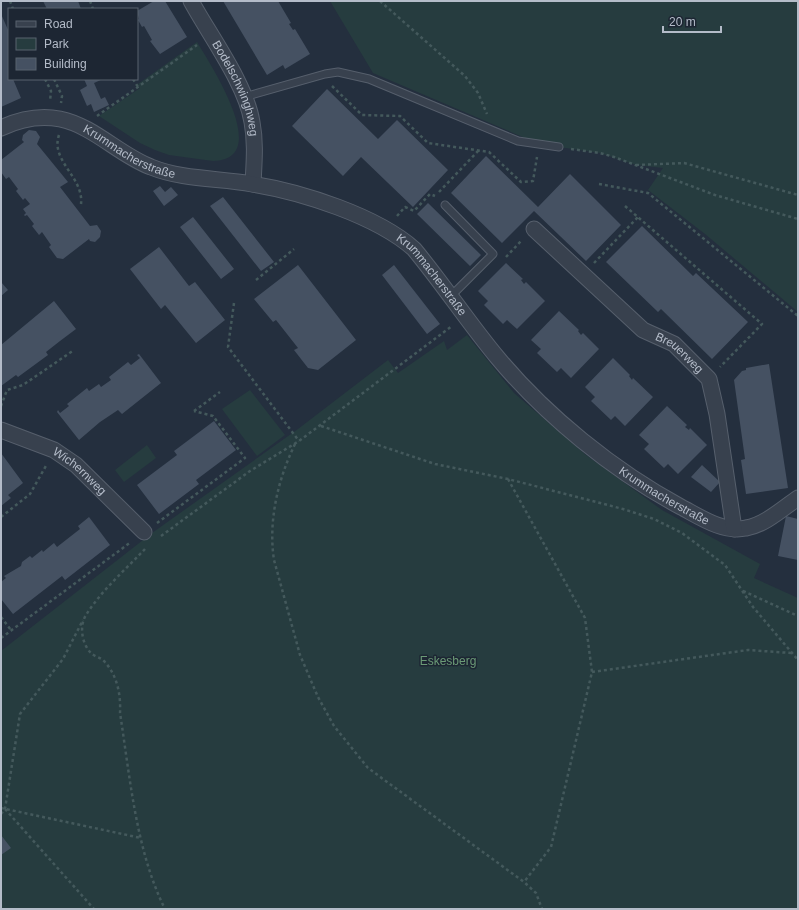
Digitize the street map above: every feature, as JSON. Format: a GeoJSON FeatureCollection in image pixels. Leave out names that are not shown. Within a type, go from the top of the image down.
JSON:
{"type":"FeatureCollection","features":[{"type":"Feature","properties":{"kind":"street","name":"Bodelschwinghweg"},"geometry":{"type":"LineString","coordinates":[[191,1],[235,77],[244,97],[252,121],[255,145],[253,184]]}},
{"type":"Feature","properties":{"kind":"street","name":"Krummacherstraße"},"geometry":{"type":"LineString","coordinates":[[1,128],[20,120],[57,119],[82,126],[129,157],[151,167],[174,174],[253,184],[311,199],[366,218],[385,227],[414,249],[498,358],[545,407],[606,459],[658,494],[712,523],[734,529],[747,528],[761,522],[798,498]]}},
{"type":"Feature","properties":{"kind":"street","name":"Breuerweg"},"geometry":{"type":"LineString","coordinates":[[534,229],[643,330],[674,344],[709,379],[718,414],[734,529]]}},
{"type":"Feature","properties":{"kind":"street","name":"Wichernweg"},"geometry":{"type":"LineString","coordinates":[[1,430],[54,450],[83,470],[146,539]]}},
{"type":"Feature","properties":{"kind":"lane"},"geometry":{"type":"LineString","coordinates":[[244,97],[325,74],[338,72],[369,79],[518,141],[559,147]]}},
{"type":"Feature","properties":{"kind":"lane"},"geometry":{"type":"LineString","coordinates":[[445,205],[493,254],[450,297]]}},
{"type":"Feature","properties":{"kind":"path"},"geometry":{"type":"LineString","coordinates":[[380,1],[472,83],[483,103],[494,131]]}},
{"type":"Feature","properties":{"kind":"path"},"geometry":{"type":"LineString","coordinates":[[82,126],[210,36]]}},
{"type":"Feature","properties":{"kind":"path"},"geometry":{"type":"LineString","coordinates":[[325,74],[327,81],[362,116],[400,116],[428,143],[489,152],[521,182],[533,181],[538,144]]}},
{"type":"Feature","properties":{"kind":"path"},"geometry":{"type":"LineString","coordinates":[[46,80],[51,91],[57,119],[57,142],[60,156],[77,183],[82,195],[81,204]]}},
{"type":"Feature","properties":{"kind":"path"},"geometry":{"type":"LineString","coordinates":[[54,80],[62,96],[57,119]]}},
{"type":"Feature","properties":{"kind":"path"},"geometry":{"type":"LineString","coordinates":[[134,80],[138,87]]}},
{"type":"Feature","properties":{"kind":"path"},"geometry":{"type":"LineString","coordinates":[[559,147],[600,152],[715,195],[798,219]]}},
{"type":"Feature","properties":{"kind":"path"},"geometry":{"type":"LineString","coordinates":[[385,227],[405,207],[414,211],[430,194],[435,197],[479,150]]}},
{"type":"Feature","properties":{"kind":"path"},"geometry":{"type":"LineString","coordinates":[[636,165],[684,163],[798,195]]}},
{"type":"Feature","properties":{"kind":"path"},"geometry":{"type":"LineString","coordinates":[[600,184],[648,193],[798,316]]}},
{"type":"Feature","properties":{"kind":"path"},"geometry":{"type":"LineString","coordinates":[[625,206],[762,324],[709,379]]}},
{"type":"Feature","properties":{"kind":"path"},"geometry":{"type":"LineString","coordinates":[[582,275],[638,217]]}},
{"type":"Feature","properties":{"kind":"path"},"geometry":{"type":"LineString","coordinates":[[493,254],[503,260],[534,229]]}},
{"type":"Feature","properties":{"kind":"path"},"geometry":{"type":"LineString","coordinates":[[256,280],[294,249]]}},
{"type":"Feature","properties":{"kind":"path"},"geometry":{"type":"LineString","coordinates":[[234,303],[228,347],[299,441]]}},
{"type":"Feature","properties":{"kind":"path"},"geometry":{"type":"LineString","coordinates":[[159,537],[250,471],[299,441],[320,426],[465,316]]}},
{"type":"Feature","properties":{"kind":"path"},"geometry":{"type":"LineString","coordinates":[[1,406],[7,390],[23,385],[74,350]]}},
{"type":"Feature","properties":{"kind":"path"},"geometry":{"type":"LineString","coordinates":[[1,638],[146,539],[245,458],[213,416],[194,411],[220,392]]}},
{"type":"Feature","properties":{"kind":"path"},"geometry":{"type":"LineString","coordinates":[[320,426],[435,464],[508,479],[623,509],[654,519],[682,533],[725,565],[753,607],[798,660]]}},
{"type":"Feature","properties":{"kind":"path"},"geometry":{"type":"LineString","coordinates":[[294,444],[285,466],[274,510],[272,545],[274,560],[300,655],[318,697],[334,726],[368,768],[524,882],[536,894],[542,909]]}},
{"type":"Feature","properties":{"kind":"path"},"geometry":{"type":"LineString","coordinates":[[1,517],[30,494],[54,450]]}},
{"type":"Feature","properties":{"kind":"path"},"geometry":{"type":"LineString","coordinates":[[508,479],[585,618],[592,672],[551,847],[524,882]]}},
{"type":"Feature","properties":{"kind":"path"},"geometry":{"type":"LineString","coordinates":[[1,814],[5,808],[20,714],[63,660],[85,616],[146,539]]}},
{"type":"Feature","properties":{"kind":"path"},"geometry":{"type":"LineString","coordinates":[[742,591],[798,616]]}},
{"type":"Feature","properties":{"kind":"path"},"geometry":{"type":"LineString","coordinates":[[85,616],[82,634],[85,646],[91,654],[102,659],[111,670],[118,687],[121,700],[120,713],[141,838],[157,892],[165,909]]}},
{"type":"Feature","properties":{"kind":"path"},"geometry":{"type":"LineString","coordinates":[[1,617],[12,630]]}},
{"type":"Feature","properties":{"kind":"path"},"geometry":{"type":"LineString","coordinates":[[592,672],[748,650],[792,653]]}},
{"type":"Feature","properties":{"kind":"path"},"geometry":{"type":"LineString","coordinates":[[1,808],[141,838]]}},
{"type":"Feature","properties":{"kind":"path"},"geometry":{"type":"LineString","coordinates":[[5,808],[94,909]]}},
{"type":"Feature","properties":{"kind":"green space"},"geometry":{"type":"Polygon","coordinates":[[[330,1],[798,1],[798,312],[705,234],[648,190],[663,168],[636,165],[600,153],[559,147],[525,138],[373,73],[330,1]]]}},
{"type":"Feature","properties":{"kind":"green space"},"geometry":{"type":"Polygon","coordinates":[[[197,42],[214,70],[233,109],[238,129],[238,145],[230,157],[213,161],[169,155],[140,143],[99,116],[140,88],[138,84],[197,42]]]}},
{"type":"Feature","properties":{"kind":"green space","name":"Eskesberg"},"geometry":{"type":"Polygon","coordinates":[[[467,335],[514,393],[586,455],[662,510],[760,564],[754,578],[798,598],[798,909],[1,909],[1,651],[152,533],[298,429],[388,360],[398,373],[444,341],[447,350],[467,335]]]}},
{"type":"Feature","properties":{"kind":"green space"},"geometry":{"type":"Polygon","coordinates":[[[250,390],[285,435],[257,456],[222,409],[250,390]]]}},
{"type":"Feature","properties":{"kind":"green space"},"geometry":{"type":"Polygon","coordinates":[[[147,445],[156,458],[124,482],[115,470],[147,445]]]}},
{"type":"Feature","properties":{"kind":"building"},"geometry":{"type":"Polygon","coordinates":[[[43,1],[78,1],[81,8],[46,8],[43,1]]]}},
{"type":"Feature","properties":{"kind":"building"},"geometry":{"type":"Polygon","coordinates":[[[154,1],[165,1],[187,37],[160,54],[150,41],[152,40],[144,26],[142,27],[138,20],[138,10],[154,1]]]}},
{"type":"Feature","properties":{"kind":"building"},"geometry":{"type":"Polygon","coordinates":[[[223,1],[278,1],[291,23],[289,24],[293,30],[295,29],[310,54],[285,69],[283,65],[267,75],[223,1]]]}},
{"type":"Feature","properties":{"kind":"building"},"geometry":{"type":"Polygon","coordinates":[[[1,14],[8,30],[8,80],[13,80],[21,98],[1,107],[1,14]]]}},
{"type":"Feature","properties":{"kind":"building"},"geometry":{"type":"Polygon","coordinates":[[[84,80],[101,80],[94,83],[101,99],[105,97],[109,105],[94,112],[91,104],[87,106],[80,90],[87,86],[84,80]]]}},
{"type":"Feature","properties":{"kind":"building"},"geometry":{"type":"Polygon","coordinates":[[[327,89],[378,139],[397,120],[448,170],[413,207],[361,157],[343,176],[292,126],[327,89]]]}},
{"type":"Feature","properties":{"kind":"building"},"geometry":{"type":"Polygon","coordinates":[[[29,130],[36,131],[40,137],[37,144],[68,182],[60,187],[90,226],[97,225],[101,231],[100,237],[95,242],[90,241],[89,239],[63,259],[57,258],[49,247],[51,245],[42,232],[39,235],[32,226],[34,224],[27,215],[24,215],[26,213],[23,209],[30,204],[25,198],[23,200],[16,191],[18,189],[9,177],[6,179],[1,172],[1,160],[24,142],[22,140],[23,135],[29,130]]]}},
{"type":"Feature","properties":{"kind":"building"},"geometry":{"type":"Polygon","coordinates":[[[486,156],[538,207],[570,174],[621,225],[586,261],[534,211],[502,243],[451,193],[486,156]]]}},
{"type":"Feature","properties":{"kind":"building"},"geometry":{"type":"Polygon","coordinates":[[[160,186],[165,192],[171,187],[178,195],[164,206],[153,191],[160,186]]]}},
{"type":"Feature","properties":{"kind":"building"},"geometry":{"type":"Polygon","coordinates":[[[223,197],[274,262],[261,271],[210,206],[223,197]]]}},
{"type":"Feature","properties":{"kind":"building"},"geometry":{"type":"Polygon","coordinates":[[[428,203],[481,255],[470,266],[417,214],[428,203]]]}},
{"type":"Feature","properties":{"kind":"building"},"geometry":{"type":"Polygon","coordinates":[[[193,217],[234,269],[221,279],[180,227],[193,217]]]}},
{"type":"Feature","properties":{"kind":"building"},"geometry":{"type":"Polygon","coordinates":[[[642,226],[693,276],[696,273],[748,322],[712,359],[661,309],[658,312],[606,262],[642,226]]]}},
{"type":"Feature","properties":{"kind":"building"},"geometry":{"type":"Polygon","coordinates":[[[159,247],[189,286],[195,282],[225,320],[196,343],[165,305],[161,309],[130,269],[159,247]]]}},
{"type":"Feature","properties":{"kind":"building"},"geometry":{"type":"Polygon","coordinates":[[[506,263],[523,279],[521,280],[524,284],[526,282],[545,301],[517,329],[507,320],[503,324],[484,305],[488,301],[478,291],[506,263]]]}},
{"type":"Feature","properties":{"kind":"building"},"geometry":{"type":"Polygon","coordinates":[[[298,265],[356,340],[318,370],[308,368],[294,350],[298,348],[276,320],[273,322],[254,299],[298,265]]]}},
{"type":"Feature","properties":{"kind":"building"},"geometry":{"type":"Polygon","coordinates":[[[394,265],[440,324],[427,334],[382,275],[394,265]]]}},
{"type":"Feature","properties":{"kind":"building"},"geometry":{"type":"Polygon","coordinates":[[[1,282],[8,290],[1,296],[1,282]]]}},
{"type":"Feature","properties":{"kind":"building"},"geometry":{"type":"Polygon","coordinates":[[[54,301],[76,329],[46,352],[48,355],[18,377],[16,375],[1,386],[1,345],[54,301]]]}},
{"type":"Feature","properties":{"kind":"building"},"geometry":{"type":"Polygon","coordinates":[[[559,311],[579,330],[578,331],[581,335],[583,333],[599,349],[571,378],[561,368],[557,372],[537,353],[541,349],[531,340],[559,311]]]}},
{"type":"Feature","properties":{"kind":"building"},"geometry":{"type":"Polygon","coordinates":[[[139,354],[161,383],[122,414],[118,410],[100,422],[79,440],[57,412],[58,410],[60,413],[69,406],[67,404],[87,388],[89,391],[99,384],[101,387],[111,380],[109,377],[128,362],[131,365],[140,358],[137,355],[139,354]]]}},
{"type":"Feature","properties":{"kind":"building"},"geometry":{"type":"Polygon","coordinates":[[[613,358],[630,375],[629,376],[632,380],[633,378],[653,397],[625,426],[615,416],[611,420],[591,401],[595,397],[585,387],[613,358]]]}},
{"type":"Feature","properties":{"kind":"building"},"geometry":{"type":"Polygon","coordinates":[[[769,364],[788,488],[746,494],[741,460],[745,459],[734,380],[742,371],[746,370],[746,368],[769,364]]]}},
{"type":"Feature","properties":{"kind":"building"},"geometry":{"type":"Polygon","coordinates":[[[667,406],[687,425],[685,427],[689,430],[690,428],[707,445],[678,474],[668,464],[664,468],[644,449],[649,444],[639,435],[667,406]]]}},
{"type":"Feature","properties":{"kind":"building"},"geometry":{"type":"Polygon","coordinates":[[[214,421],[236,450],[196,480],[199,484],[159,514],[137,485],[177,455],[174,451],[214,421]]]}},
{"type":"Feature","properties":{"kind":"building"},"geometry":{"type":"Polygon","coordinates":[[[1,453],[23,483],[8,495],[11,498],[1,506],[1,453]]]}},
{"type":"Feature","properties":{"kind":"building"},"geometry":{"type":"Polygon","coordinates":[[[702,465],[720,482],[711,492],[691,477],[702,465]]]}},
{"type":"Feature","properties":{"kind":"building"},"geometry":{"type":"Polygon","coordinates":[[[786,516],[798,519],[798,560],[778,556],[786,516]]]}},
{"type":"Feature","properties":{"kind":"building"},"geometry":{"type":"Polygon","coordinates":[[[89,517],[110,545],[65,580],[62,576],[13,614],[1,599],[1,582],[6,578],[4,576],[21,566],[22,562],[30,556],[32,558],[42,550],[43,552],[54,543],[57,547],[80,529],[78,526],[89,517]]]}},
{"type":"Feature","properties":{"kind":"building"},"geometry":{"type":"Polygon","coordinates":[[[1,835],[11,848],[1,855],[1,835]]]}}]}
